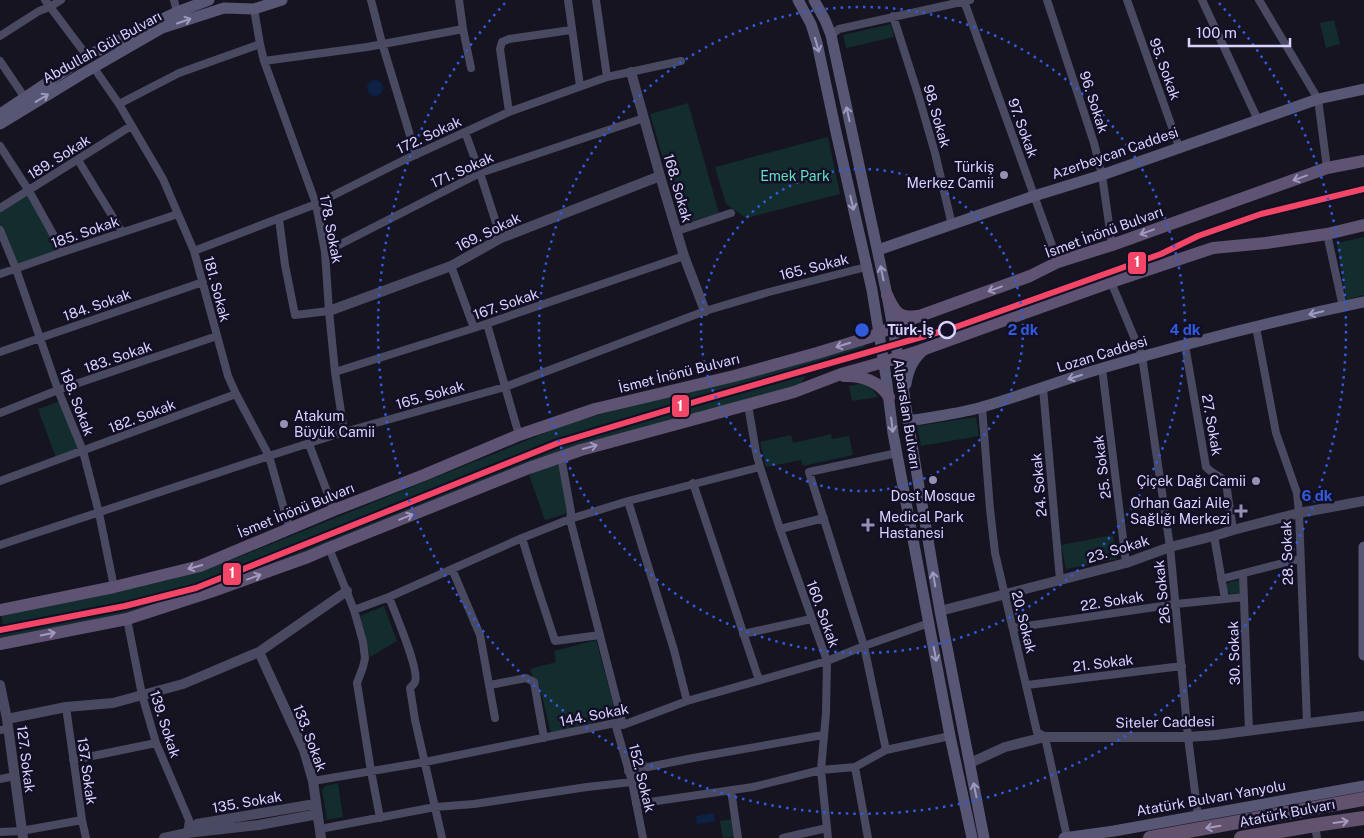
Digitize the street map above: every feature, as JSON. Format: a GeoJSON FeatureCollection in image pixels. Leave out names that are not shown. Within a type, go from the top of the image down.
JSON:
{"type":"FeatureCollection","features":[{"type":"Feature","properties":{"kind":"highway","name":"Atatürk Bulvarı"},"geometry":{"type":"LineString","coordinates":[[1150,838],[1364,799]]}},
{"type":"Feature","properties":{"kind":"highway","name":"Atatürk Bulvarı"},"geometry":{"type":"LineString","coordinates":[[1241,838],[1316,832],[1364,818]]}},
{"type":"Feature","properties":{"kind":"main road","name":"Abdullah Gül Bulvarı"},"geometry":{"type":"LineString","coordinates":[[0,114],[87,56],[177,12],[209,0]]}},
{"type":"Feature","properties":{"kind":"main road","name":"Abdullah Gül Bulvarı"},"geometry":{"type":"LineString","coordinates":[[0,124],[162,28],[224,8],[254,9],[282,0]]}},
{"type":"Feature","properties":{"kind":"main road"},"geometry":{"type":"LineString","coordinates":[[793,0],[805,12]]}},
{"type":"Feature","properties":{"kind":"main road","name":"Alparslan Bulvarı"},"geometry":{"type":"LineString","coordinates":[[798,0],[805,12],[817,43],[872,290],[897,453],[970,835]]}},
{"type":"Feature","properties":{"kind":"main road","name":"Alparslan Bulvarı"},"geometry":{"type":"LineString","coordinates":[[817,3],[830,35],[878,250],[893,328],[940,611],[986,836]]}},
{"type":"Feature","properties":{"kind":"main road","name":"Azerbeycan Caddesi"},"geometry":{"type":"LineString","coordinates":[[878,250],[1034,196],[1102,175],[1318,99],[1364,89]]}},
{"type":"Feature","properties":{"kind":"main road","name":"İsmet İnönü Bulvarı"},"geometry":{"type":"LineString","coordinates":[[0,610],[114,587],[200,566],[519,435],[595,409],[734,376],[870,337],[1030,276],[1058,262],[1112,245],[1327,168],[1364,161]]}},
{"type":"Feature","properties":{"kind":"main road"},"geometry":{"type":"LineString","coordinates":[[0,644],[127,618],[222,588],[308,558],[560,457],[794,392],[834,377],[925,349],[1212,248],[1266,243],[1327,234],[1364,225]]}},
{"type":"Feature","properties":{"kind":"main road"},"geometry":{"type":"LineString","coordinates":[[887,295],[894,309],[900,315],[909,317],[924,315]]}},
{"type":"Feature","properties":{"kind":"main road","name":"Lozan Caddesi"},"geometry":{"type":"LineString","coordinates":[[908,421],[944,416],[982,407],[1142,356],[1364,302]]}},
{"type":"Feature","properties":{"kind":"main road"},"geometry":{"type":"LineString","coordinates":[[904,398],[908,373],[914,359],[925,349]]}},
{"type":"Feature","properties":{"kind":"main road"},"geometry":{"type":"LineString","coordinates":[[834,377],[850,376],[872,381],[880,386],[889,397]]}},
{"type":"Feature","properties":{"kind":"main road"},"geometry":{"type":"LineString","coordinates":[[1364,547],[1364,654]]}},
{"type":"Feature","properties":{"kind":"main road"},"geometry":{"type":"LineString","coordinates":[[929,623],[940,611]]}},
{"type":"Feature","properties":{"kind":"main road","name":"Atatürk Bulvarı Yanyolu"},"geometry":{"type":"LineString","coordinates":[[1065,838],[1364,786]]}},
{"type":"Feature","properties":{"kind":"main road"},"geometry":{"type":"LineString","coordinates":[[1140,838],[1194,817]]}},
{"type":"Feature","properties":{"kind":"street"},"geometry":{"type":"LineString","coordinates":[[0,36],[48,3],[61,0]]}},
{"type":"Feature","properties":{"kind":"street"},"geometry":{"type":"LineString","coordinates":[[174,0],[177,12]]}},
{"type":"Feature","properties":{"kind":"street"},"geometry":{"type":"LineString","coordinates":[[371,0],[416,156]]}},
{"type":"Feature","properties":{"kind":"street"},"geometry":{"type":"LineString","coordinates":[[459,0],[471,68]]}},
{"type":"Feature","properties":{"kind":"street"},"geometry":{"type":"LineString","coordinates":[[568,0],[580,86]]}},
{"type":"Feature","properties":{"kind":"street"},"geometry":{"type":"LineString","coordinates":[[596,0],[606,77]]}},
{"type":"Feature","properties":{"kind":"street","name":"96. Sokak"},"geometry":{"type":"LineString","coordinates":[[1047,0],[1094,143],[1102,175],[1112,245]]}},
{"type":"Feature","properties":{"kind":"street","name":"95. Sokak"},"geometry":{"type":"LineString","coordinates":[[1126,0],[1180,147]]}},
{"type":"Feature","properties":{"kind":"street"},"geometry":{"type":"LineString","coordinates":[[1202,0],[1258,120]]}},
{"type":"Feature","properties":{"kind":"street"},"geometry":{"type":"LineString","coordinates":[[1259,0],[1318,99],[1327,168]]}},
{"type":"Feature","properties":{"kind":"street"},"geometry":{"type":"LineString","coordinates":[[830,35],[839,29],[967,1]]}},
{"type":"Feature","properties":{"kind":"street","name":"97. Sokak"},"geometry":{"type":"LineString","coordinates":[[967,1],[1058,262]]}},
{"type":"Feature","properties":{"kind":"street"},"geometry":{"type":"LineString","coordinates":[[48,3],[87,56]]}},
{"type":"Feature","properties":{"kind":"street","name":"178. Sokak"},"geometry":{"type":"LineString","coordinates":[[254,9],[264,61],[316,204],[325,252],[335,372],[344,432]]}},
{"type":"Feature","properties":{"kind":"street","name":"98. Sokak"},"geometry":{"type":"LineString","coordinates":[[893,16],[918,94],[952,224]]}},
{"type":"Feature","properties":{"kind":"street"},"geometry":{"type":"LineString","coordinates":[[264,61],[367,47],[463,29]]}},
{"type":"Feature","properties":{"kind":"street"},"geometry":{"type":"LineString","coordinates":[[509,112],[500,48],[502,42],[509,38],[571,30]]}},
{"type":"Feature","properties":{"kind":"street"},"geometry":{"type":"LineString","coordinates":[[118,104],[180,73],[260,44]]}},
{"type":"Feature","properties":{"kind":"street"},"geometry":{"type":"LineString","coordinates":[[0,61],[25,98]]}},
{"type":"Feature","properties":{"kind":"street","name":"172. Sokak"},"geometry":{"type":"LineString","coordinates":[[194,251],[316,204],[404,160],[509,112],[606,77],[681,61]]}},
{"type":"Feature","properties":{"kind":"street","name":"181. Sokak"},"geometry":{"type":"LineString","coordinates":[[94,68],[163,179],[194,251],[228,376],[268,456],[290,530]]}},
{"type":"Feature","properties":{"kind":"street","name":"168. Sokak"},"geometry":{"type":"LineString","coordinates":[[632,72],[684,256],[704,311]]}},
{"type":"Feature","properties":{"kind":"street","name":"171. Sokak"},"geometry":{"type":"LineString","coordinates":[[325,252],[480,173],[644,118]]}},
{"type":"Feature","properties":{"kind":"street","name":"189. Sokak"},"geometry":{"type":"LineString","coordinates":[[0,208],[130,126]]}},
{"type":"Feature","properties":{"kind":"street"},"geometry":{"type":"LineString","coordinates":[[465,132],[501,238]]}},
{"type":"Feature","properties":{"kind":"street"},"geometry":{"type":"LineString","coordinates":[[0,146],[29,191],[63,252]]}},
{"type":"Feature","properties":{"kind":"street"},"geometry":{"type":"LineString","coordinates":[[78,160],[122,232]]}},
{"type":"Feature","properties":{"kind":"street","name":"169. Sokak"},"geometry":{"type":"LineString","coordinates":[[329,311],[451,266],[501,238],[660,176]]}},
{"type":"Feature","properties":{"kind":"street"},"geometry":{"type":"LineString","coordinates":[[677,231],[731,213]]}},
{"type":"Feature","properties":{"kind":"street","name":"185. Sokak"},"geometry":{"type":"LineString","coordinates":[[0,274],[178,214]]}},
{"type":"Feature","properties":{"kind":"street"},"geometry":{"type":"LineString","coordinates":[[279,219],[285,265],[295,315],[329,311]]}},
{"type":"Feature","properties":{"kind":"street","name":"188. Sokak"},"geometry":{"type":"LineString","coordinates":[[0,230],[16,269],[58,390],[83,451],[99,513],[114,587]]}},
{"type":"Feature","properties":{"kind":"street"},"geometry":{"type":"LineString","coordinates":[[1327,234],[1343,307]]}},
{"type":"Feature","properties":{"kind":"street","name":"167. Sokak"},"geometry":{"type":"LineString","coordinates":[[335,372],[487,324],[684,256]]}},
{"type":"Feature","properties":{"kind":"street"},"geometry":{"type":"LineString","coordinates":[[451,266],[474,328]]}},
{"type":"Feature","properties":{"kind":"street","name":"165. Sokak"},"geometry":{"type":"LineString","coordinates":[[0,545],[344,432],[504,387],[704,311],[866,267]]}},
{"type":"Feature","properties":{"kind":"street","name":"184. Sokak"},"geometry":{"type":"LineString","coordinates":[[0,352],[203,282]]}},
{"type":"Feature","properties":{"kind":"street","name":"26. Sokak"},"geometry":{"type":"LineString","coordinates":[[1112,282],[1142,356],[1170,546],[1194,817]]}},
{"type":"Feature","properties":{"kind":"street"},"geometry":{"type":"LineString","coordinates":[[487,324],[519,435]]}},
{"type":"Feature","properties":{"kind":"street","name":"28. Sokak"},"geometry":{"type":"LineString","coordinates":[[1256,327],[1276,433],[1296,493],[1307,723]]}},
{"type":"Feature","properties":{"kind":"street","name":"183. Sokak"},"geometry":{"type":"LineString","coordinates":[[0,413],[58,390],[217,336]]}},
{"type":"Feature","properties":{"kind":"street","name":"27. Sokak"},"geometry":{"type":"LineString","coordinates":[[1186,345],[1206,467],[1212,474],[1222,477],[1226,483],[1233,530]]}},
{"type":"Feature","properties":{"kind":"street","name":"25. Sokak"},"geometry":{"type":"LineString","coordinates":[[1102,368],[1126,563]]}},
{"type":"Feature","properties":{"kind":"street","name":"24. Sokak"},"geometry":{"type":"LineString","coordinates":[[1042,388],[1060,580]]}},
{"type":"Feature","properties":{"kind":"street","name":"182. Sokak"},"geometry":{"type":"LineString","coordinates":[[0,481],[236,394]]}},
{"type":"Feature","properties":{"kind":"street","name":"160. Sokak"},"geometry":{"type":"LineString","coordinates":[[748,405],[760,467],[811,619],[828,661],[821,770],[828,838]]}},
{"type":"Feature","properties":{"kind":"street","name":"20. Sokak"},"geometry":{"type":"LineString","coordinates":[[982,407],[995,554],[1037,732],[1045,737],[1065,838]]}},
{"type":"Feature","properties":{"kind":"street"},"geometry":{"type":"LineString","coordinates":[[309,444],[334,510]]}},
{"type":"Feature","properties":{"kind":"street"},"geometry":{"type":"LineString","coordinates":[[886,750],[864,646],[809,472],[897,453]]}},
{"type":"Feature","properties":{"kind":"street","name":"152. Sokak"},"geometry":{"type":"LineString","coordinates":[[560,457],[571,512],[570,519],[600,634],[642,838]]}},
{"type":"Feature","properties":{"kind":"street"},"geometry":{"type":"LineString","coordinates":[[354,610],[389,597],[452,568],[570,519],[693,483],[760,467]]}},
{"type":"Feature","properties":{"kind":"street"},"geometry":{"type":"LineString","coordinates":[[693,483],[759,680]]}},
{"type":"Feature","properties":{"kind":"street"},"geometry":{"type":"LineString","coordinates":[[628,501],[671,641],[687,701]]}},
{"type":"Feature","properties":{"kind":"street","name":"23. Sokak"},"geometry":{"type":"LineString","coordinates":[[940,611],[1126,563],[1170,546],[1298,513],[1364,501]]}},
{"type":"Feature","properties":{"kind":"street"},"geometry":{"type":"LineString","coordinates":[[780,529],[824,518]]}},
{"type":"Feature","properties":{"kind":"street"},"geometry":{"type":"LineString","coordinates":[[1214,536],[1224,600]]}},
{"type":"Feature","properties":{"kind":"street"},"geometry":{"type":"LineString","coordinates":[[522,538],[555,641],[600,634]]}},
{"type":"Feature","properties":{"kind":"street"},"geometry":{"type":"LineString","coordinates":[[329,548],[354,610],[365,651],[363,667],[357,683],[380,818]]}},
{"type":"Feature","properties":{"kind":"street"},"geometry":{"type":"LineString","coordinates":[[1221,579],[1299,559]]}},
{"type":"Feature","properties":{"kind":"street"},"geometry":{"type":"LineString","coordinates":[[452,568],[480,635],[495,718]]}},
{"type":"Feature","properties":{"kind":"street","name":"30. Sokak"},"geometry":{"type":"LineString","coordinates":[[1243,574],[1249,731]]}},
{"type":"Feature","properties":{"kind":"street"},"geometry":{"type":"LineString","coordinates":[[5,726],[66,707],[113,703],[183,684],[259,652],[347,591]]}},
{"type":"Feature","properties":{"kind":"street"},"geometry":{"type":"LineString","coordinates":[[389,597],[409,648],[416,675],[415,682],[410,688],[415,720],[442,838]]}},
{"type":"Feature","properties":{"kind":"street","name":"22. Sokak"},"geometry":{"type":"LineString","coordinates":[[1013,628],[1176,604],[1244,597]]}},
{"type":"Feature","properties":{"kind":"street","name":"139. Sokak"},"geometry":{"type":"LineString","coordinates":[[127,618],[142,695],[156,743],[189,820],[185,836]]}},
{"type":"Feature","properties":{"kind":"street"},"geometry":{"type":"LineString","coordinates":[[743,634],[811,619]]}},
{"type":"Feature","properties":{"kind":"street","name":"144. Sokak"},"geometry":{"type":"LineString","coordinates":[[313,781],[425,762],[619,724],[687,701],[828,661],[929,623]]}},
{"type":"Feature","properties":{"kind":"street","name":"133. Sokak"},"geometry":{"type":"LineString","coordinates":[[259,652],[304,750],[313,781],[321,833]]}},
{"type":"Feature","properties":{"kind":"street","name":"21. Sokak"},"geometry":{"type":"LineString","coordinates":[[1027,686],[1182,666]]}},
{"type":"Feature","properties":{"kind":"street"},"geometry":{"type":"LineString","coordinates":[[490,684],[526,678],[534,682],[544,738]]}},
{"type":"Feature","properties":{"kind":"street","name":"127. Sokak"},"geometry":{"type":"LineString","coordinates":[[0,685],[5,726],[15,776],[22,834]]}},
{"type":"Feature","properties":{"kind":"street","name":"137. Sokak"},"geometry":{"type":"LineString","coordinates":[[66,707],[86,838]]}},
{"type":"Feature","properties":{"kind":"street","name":"Siteler Caddesi"},"geometry":{"type":"LineString","coordinates":[[970,762],[1005,747],[1045,737],[1216,735],[1364,716]]}},
{"type":"Feature","properties":{"kind":"street"},"geometry":{"type":"LineString","coordinates":[[628,771],[823,735]]}},
{"type":"Feature","properties":{"kind":"street"},"geometry":{"type":"LineString","coordinates":[[636,804],[753,787],[821,770],[855,767],[886,750],[950,736]]}},
{"type":"Feature","properties":{"kind":"street"},"geometry":{"type":"LineString","coordinates":[[73,760],[156,743]]}},
{"type":"Feature","properties":{"kind":"street"},"geometry":{"type":"LineString","coordinates":[[855,767],[868,838]]}},
{"type":"Feature","properties":{"kind":"street"},"geometry":{"type":"LineString","coordinates":[[0,778],[15,776]]}},
{"type":"Feature","properties":{"kind":"street"},"geometry":{"type":"LineString","coordinates":[[321,833],[380,818],[435,807],[474,804],[632,782]]}},
{"type":"Feature","properties":{"kind":"street"},"geometry":{"type":"LineString","coordinates":[[732,790],[738,838]]}},
{"type":"Feature","properties":{"kind":"street","name":"135. Sokak"},"geometry":{"type":"LineString","coordinates":[[164,838],[259,825],[317,809]]}},
{"type":"Feature","properties":{"kind":"street"},"geometry":{"type":"LineString","coordinates":[[0,832],[22,834],[82,820]]}},
{"type":"Feature","properties":{"kind":"street"},"geometry":{"type":"LineString","coordinates":[[783,838],[827,828]]}},
{"type":"Feature","properties":{"kind":"green space"},"geometry":{"type":"Polygon","coordinates":[[[1334,20],[1340,44],[1326,48],[1320,23],[1334,20]]]}},
{"type":"Feature","properties":{"kind":"green space"},"geometry":{"type":"Polygon","coordinates":[[[891,24],[894,37],[846,48],[843,35],[891,24]]]}},
{"type":"Feature","properties":{"kind":"green space"},"geometry":{"type":"Polygon","coordinates":[[[688,103],[719,213],[682,224],[650,114],[688,103]]]}},
{"type":"Feature","properties":{"kind":"green space","name":"Emek Park"},"geometry":{"type":"Polygon","coordinates":[[[828,137],[840,194],[746,218],[726,204],[715,167],[828,137]]]}},
{"type":"Feature","properties":{"kind":"green space"},"geometry":{"type":"Polygon","coordinates":[[[29,191],[63,252],[16,269],[0,230],[0,208],[29,191]]]}},
{"type":"Feature","properties":{"kind":"green space"},"geometry":{"type":"Polygon","coordinates":[[[1364,237],[1364,295],[1346,300],[1337,243],[1364,237]]]}},
{"type":"Feature","properties":{"kind":"green space"},"geometry":{"type":"Polygon","coordinates":[[[864,344],[865,347],[798,367],[800,377],[806,376],[799,386],[575,448],[217,591],[0,643],[0,632],[4,631],[1,613],[165,581],[234,559],[572,422],[864,344]]]}},
{"type":"Feature","properties":{"kind":"green space"},"geometry":{"type":"Polygon","coordinates":[[[864,383],[871,387],[878,397],[852,401],[849,386],[864,383]]]}},
{"type":"Feature","properties":{"kind":"green space"},"geometry":{"type":"Polygon","coordinates":[[[61,401],[79,450],[56,458],[38,409],[61,401]]]}},
{"type":"Feature","properties":{"kind":"green space"},"geometry":{"type":"Polygon","coordinates":[[[976,417],[979,436],[921,446],[917,426],[976,417]]]}},
{"type":"Feature","properties":{"kind":"green space"},"geometry":{"type":"Polygon","coordinates":[[[831,434],[832,439],[849,436],[853,455],[803,466],[801,460],[766,467],[760,442],[791,435],[793,443],[831,434]]]}},
{"type":"Feature","properties":{"kind":"green space"},"geometry":{"type":"Polygon","coordinates":[[[554,463],[559,466],[568,513],[545,520],[529,475],[554,463]]]}},
{"type":"Feature","properties":{"kind":"green space"},"geometry":{"type":"Polygon","coordinates":[[[1113,535],[1117,559],[1066,569],[1061,545],[1113,535]]]}},
{"type":"Feature","properties":{"kind":"green space"},"geometry":{"type":"Polygon","coordinates":[[[1240,580],[1240,593],[1230,594],[1226,589],[1226,585],[1240,580]]]}},
{"type":"Feature","properties":{"kind":"green space"},"geometry":{"type":"Polygon","coordinates":[[[384,606],[397,641],[370,657],[360,616],[384,606]]]}},
{"type":"Feature","properties":{"kind":"green space"},"geometry":{"type":"Polygon","coordinates":[[[596,640],[615,710],[613,718],[551,733],[539,684],[533,678],[530,669],[556,662],[554,651],[596,640]]]}},
{"type":"Feature","properties":{"kind":"green space"},"geometry":{"type":"Polygon","coordinates":[[[338,783],[343,817],[327,820],[322,790],[325,786],[338,783]]]}},
{"type":"Feature","properties":{"kind":"green space"},"geometry":{"type":"Polygon","coordinates":[[[732,819],[735,837],[723,838],[720,821],[732,819]]]}},
{"type":"Feature","properties":{"kind":"water"},"geometry":{"type":"Polygon","coordinates":[[[375,80],[383,88],[375,96],[367,88],[375,80]]]}},
{"type":"Feature","properties":{"kind":"water"},"geometry":{"type":"Polygon","coordinates":[[[714,813],[715,821],[697,824],[696,816],[714,813]]]}},
{"type":"Feature","properties":{"kind":"transit line","name":"1"},"geometry":{"type":"LineString","coordinates":[[0,630],[125,606],[196,588],[558,443],[953,328],[1161,254],[1198,236],[1261,214],[1364,189]]}},
{"type":"Feature","properties":{"kind":"place","name":"Türkiş Merkez Camii"},"geometry":{"type":"Point","coordinates":[1004,175]}},
{"type":"Feature","properties":{"kind":"place","name":"Türk-İş"},"geometry":{"type":"Point","coordinates":[947,330]}},
{"type":"Feature","properties":{"kind":"place","name":"Atakum Büyük Camii"},"geometry":{"type":"Point","coordinates":[284,424]}},
{"type":"Feature","properties":{"kind":"place","name":"Dost Mosque"},"geometry":{"type":"Point","coordinates":[933,480]}},
{"type":"Feature","properties":{"kind":"place","name":"Çiçek Dağı Camii"},"geometry":{"type":"Point","coordinates":[1256,481]}},
{"type":"Feature","properties":{"kind":"place","name":"Orhan Gazi Aile Sağlığı Merkezi"},"geometry":{"type":"Point","coordinates":[1241,511]}},
{"type":"Feature","properties":{"kind":"place","name":"Medical Park Hastanesi"},"geometry":{"type":"Point","coordinates":[868,525]}}]}
